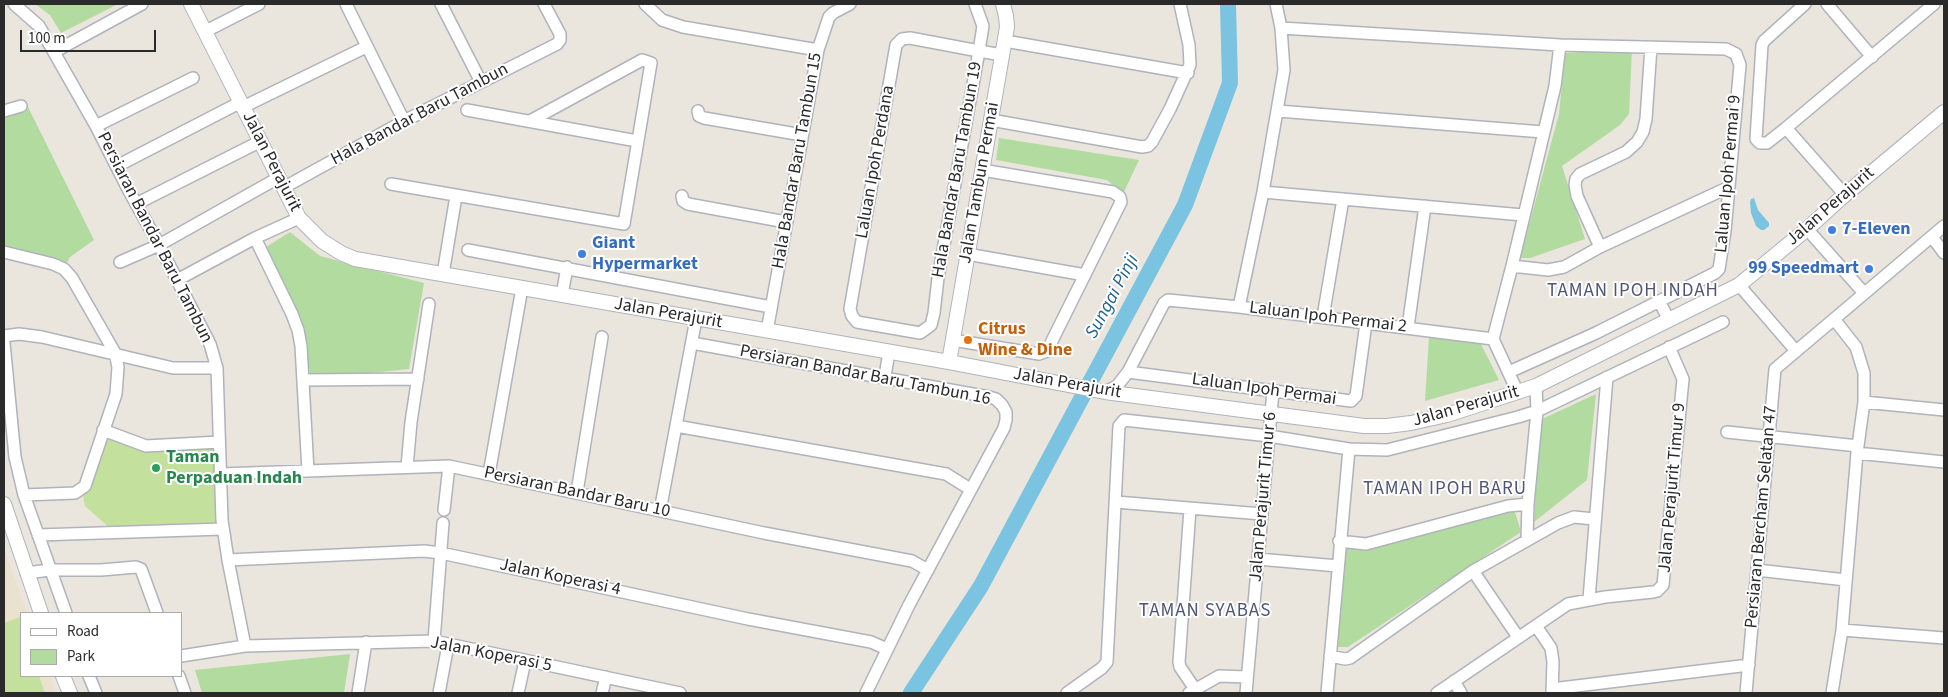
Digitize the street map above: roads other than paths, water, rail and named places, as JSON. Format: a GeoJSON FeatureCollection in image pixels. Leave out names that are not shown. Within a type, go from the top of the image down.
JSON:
{"type":"FeatureCollection","features":[{"type":"Feature","properties":{"kind":"street","name":"Persiaran Bandar Baru Tambun"},"geometry":{"type":"LineString","coordinates":[[14,4],[39,26],[54,52],[96,126],[210,344],[217,368],[223,529],[245,646]]}},
{"type":"Feature","properties":{"kind":"street"},"geometry":{"type":"LineString","coordinates":[[54,52],[142,4]]}},
{"type":"Feature","properties":{"kind":"street","name":"Jalan Perajurit"},"geometry":{"type":"LineString","coordinates":[[191,4],[299,218],[322,241],[355,259],[949,362],[1105,392],[1364,426],[1387,426],[1447,415],[1518,393],[1536,386],[1739,285],[1944,112]]}},
{"type":"Feature","properties":{"kind":"street"},"geometry":{"type":"LineString","coordinates":[[206,32],[259,4]]}},
{"type":"Feature","properties":{"kind":"street"},"geometry":{"type":"LineString","coordinates":[[346,4],[404,122]]}},
{"type":"Feature","properties":{"kind":"street"},"geometry":{"type":"LineString","coordinates":[[441,4],[481,82]]}},
{"type":"Feature","properties":{"kind":"street","name":"Hala Bandar Baru Tambun"},"geometry":{"type":"LineString","coordinates":[[120,262],[557,44],[560,40],[560,34],[544,4]]}},
{"type":"Feature","properties":{"kind":"street"},"geometry":{"type":"LineString","coordinates":[[646,4],[662,20],[683,27],[818,50]]}},
{"type":"Feature","properties":{"kind":"street","name":"Hala Bandar Baru Tambun 15"},"geometry":{"type":"LineString","coordinates":[[767,331],[818,50],[828,17],[850,4]]}},
{"type":"Feature","properties":{"kind":"street","name":"Hala Bandar Baru Tambun 19"},"geometry":{"type":"LineString","coordinates":[[920,334],[931,325],[934,313],[938,278],[979,51],[983,24],[975,4]]}},
{"type":"Feature","properties":{"kind":"street","name":"Jalan Tambun Permai"},"geometry":{"type":"LineString","coordinates":[[949,362],[1005,41],[1006,16],[1003,4]]}},
{"type":"Feature","properties":{"kind":"street"},"geometry":{"type":"LineString","coordinates":[[991,120],[1145,147],[1152,142],[1188,73],[1190,65],[1190,45],[1180,4]]}},
{"type":"Feature","properties":{"kind":"street"},"geometry":{"type":"LineString","coordinates":[[1239,306],[1278,111],[1284,70],[1281,28],[1276,4]]}},
{"type":"Feature","properties":{"kind":"street"},"geometry":{"type":"LineString","coordinates":[[1805,4],[1764,41],[1762,45],[1756,138],[1760,143],[1767,143],[1786,128],[1934,4]]}},
{"type":"Feature","properties":{"kind":"street"},"geometry":{"type":"LineString","coordinates":[[1827,4],[1872,57]]}},
{"type":"Feature","properties":{"kind":"street","name":"Laluan Ipoh Permai 9"},"geometry":{"type":"LineString","coordinates":[[1281,28],[1560,45],[1726,49],[1733,51],[1739,59],[1722,258],[1719,269],[1715,273],[1596,333],[1509,372]]}},
{"type":"Feature","properties":{"kind":"street","name":"Laluan Ipoh Perdana"},"geometry":{"type":"LineString","coordinates":[[920,334],[860,323],[854,320],[850,313],[895,48],[899,42],[906,38],[1002,55]]}},
{"type":"Feature","properties":{"kind":"street"},"geometry":{"type":"LineString","coordinates":[[1005,41],[1188,73]]}},
{"type":"Feature","properties":{"kind":"street"},"geometry":{"type":"LineString","coordinates":[[1518,393],[1493,339],[1555,86],[1560,45]]}},
{"type":"Feature","properties":{"kind":"street"},"geometry":{"type":"LineString","coordinates":[[117,166],[366,47]]}},
{"type":"Feature","properties":{"kind":"street"},"geometry":{"type":"LineString","coordinates":[[1600,247],[1577,196],[1576,179],[1580,174],[1626,152],[1637,142],[1643,132],[1646,119],[1651,47]]}},
{"type":"Feature","properties":{"kind":"street"},"geometry":{"type":"LineString","coordinates":[[391,184],[624,224],[651,63],[642,60],[530,121]]}},
{"type":"Feature","properties":{"kind":"street"},"geometry":{"type":"LineString","coordinates":[[96,126],[193,78]]}},
{"type":"Feature","properties":{"kind":"street"},"geometry":{"type":"LineString","coordinates":[[4,111],[21,106]]}},
{"type":"Feature","properties":{"kind":"street"},"geometry":{"type":"LineString","coordinates":[[467,110],[637,141]]}},
{"type":"Feature","properties":{"kind":"street"},"geometry":{"type":"LineString","coordinates":[[698,111],[699,116],[704,118],[802,135]]}},
{"type":"Feature","properties":{"kind":"street"},"geometry":{"type":"LineString","coordinates":[[1278,111],[1543,132]]}},
{"type":"Feature","properties":{"kind":"street"},"geometry":{"type":"LineString","coordinates":[[1786,128],[1845,195]]}},
{"type":"Feature","properties":{"kind":"street"},"geometry":{"type":"LineString","coordinates":[[136,204],[261,141]]}},
{"type":"Feature","properties":{"kind":"street"},"geometry":{"type":"LineString","coordinates":[[952,340],[1039,354],[1045,353],[1049,349],[1121,202],[1117,194],[982,170]]}},
{"type":"Feature","properties":{"kind":"street"},"geometry":{"type":"LineString","coordinates":[[1512,266],[1548,270],[1564,267],[1600,247],[1728,188]]}},
{"type":"Feature","properties":{"kind":"street"},"geometry":{"type":"LineString","coordinates":[[1262,192],[1523,215]]}},
{"type":"Feature","properties":{"kind":"street"},"geometry":{"type":"LineString","coordinates":[[443,274],[456,196]]}},
{"type":"Feature","properties":{"kind":"street"},"geometry":{"type":"LineString","coordinates":[[682,196],[688,204],[786,222]]}},
{"type":"Feature","properties":{"kind":"street"},"geometry":{"type":"LineString","coordinates":[[1323,317],[1343,199]]}},
{"type":"Feature","properties":{"kind":"street"},"geometry":{"type":"LineString","coordinates":[[1408,328],[1425,206]]}},
{"type":"Feature","properties":{"kind":"street"},"geometry":{"type":"LineString","coordinates":[[177,280],[255,238],[299,218]]}},
{"type":"Feature","properties":{"kind":"street","name":"Persiaran Bercham Selatan 47"},"geometry":{"type":"LineString","coordinates":[[1746,693],[1775,369],[1944,226]]}},
{"type":"Feature","properties":{"kind":"street"},"geometry":{"type":"LineString","coordinates":[[1807,229],[1864,293]]}},
{"type":"Feature","properties":{"kind":"street"},"geometry":{"type":"LineString","coordinates":[[1932,237],[1944,253]]}},
{"type":"Feature","properties":{"kind":"street"},"geometry":{"type":"LineString","coordinates":[[255,238],[298,330],[301,346],[308,471]]}},
{"type":"Feature","properties":{"kind":"street"},"geometry":{"type":"LineString","coordinates":[[468,250],[666,285],[771,306]]}},
{"type":"Feature","properties":{"kind":"street"},"geometry":{"type":"LineString","coordinates":[[4,252],[53,264],[64,269],[72,278],[115,353],[118,367],[116,394],[85,486],[75,492],[24,495]]}},
{"type":"Feature","properties":{"kind":"street"},"geometry":{"type":"LineString","coordinates":[[967,254],[1085,276]]}},
{"type":"Feature","properties":{"kind":"street"},"geometry":{"type":"LineString","coordinates":[[562,295],[566,267]]}},
{"type":"Feature","properties":{"kind":"street"},"geometry":{"type":"LineString","coordinates":[[1739,285],[1796,351]]}},
{"type":"Feature","properties":{"kind":"street"},"geometry":{"type":"LineString","coordinates":[[489,474],[522,288]]}},
{"type":"Feature","properties":{"kind":"street","name":"Laluan Ipoh Permai 2"},"geometry":{"type":"LineString","coordinates":[[1128,372],[1164,303],[1171,300],[1239,306],[1493,339]]}},
{"type":"Feature","properties":{"kind":"street"},"geometry":{"type":"LineString","coordinates":[[1658,301],[1669,320]]}},
{"type":"Feature","properties":{"kind":"street"},"geometry":{"type":"LineString","coordinates":[[407,467],[429,304]]}},
{"type":"Feature","properties":{"kind":"street"},"geometry":{"type":"LineString","coordinates":[[660,511],[696,319]]}},
{"type":"Feature","properties":{"kind":"street"},"geometry":{"type":"LineString","coordinates":[[1832,693],[1842,630],[1864,402],[1864,373],[1856,347],[1834,319]]}},
{"type":"Feature","properties":{"kind":"street"},"geometry":{"type":"LineString","coordinates":[[1068,693],[1102,668],[1107,662],[1120,426],[1122,422],[1127,420],[1269,436],[1349,449],[1387,450],[1537,411],[1723,322]]}},
{"type":"Feature","properties":{"kind":"street","name":"Laluan Ipoh Permai"},"geometry":{"type":"LineString","coordinates":[[1128,372],[1348,401],[1353,400],[1356,396],[1366,323]]}},
{"type":"Feature","properties":{"kind":"street"},"geometry":{"type":"LineString","coordinates":[[4,336],[19,334],[42,337],[174,368],[217,368]]}},
{"type":"Feature","properties":{"kind":"street"},"geometry":{"type":"LineString","coordinates":[[577,492],[602,337]]}},
{"type":"Feature","properties":{"kind":"street"},"geometry":{"type":"LineString","coordinates":[[4,343],[15,457],[24,495],[66,612]]}},
{"type":"Feature","properties":{"kind":"street","name":"Persiaran Bandar Baru Tambun 16"},"geometry":{"type":"LineString","coordinates":[[692,343],[989,396],[1002,405],[1006,412],[1006,420],[999,438],[970,489]]}},
{"type":"Feature","properties":{"kind":"street","name":"Jalan Perajurit Timur 9"},"geometry":{"type":"LineString","coordinates":[[1436,693],[1568,604],[1589,599],[1653,592],[1663,585],[1683,379],[1669,347]]}},
{"type":"Feature","properties":{"kind":"street"},"geometry":{"type":"LineString","coordinates":[[884,376],[889,352]]}},
{"type":"Feature","properties":{"kind":"street"},"geometry":{"type":"LineString","coordinates":[[1105,392],[1118,386],[1128,372]]}},
{"type":"Feature","properties":{"kind":"street"},"geometry":{"type":"LineString","coordinates":[[1589,599],[1607,376]]}},
{"type":"Feature","properties":{"kind":"street"},"geometry":{"type":"LineString","coordinates":[[303,380],[418,379]]}},
{"type":"Feature","properties":{"kind":"street"},"geometry":{"type":"LineString","coordinates":[[1527,540],[1528,504],[1537,411],[1536,386]]}},
{"type":"Feature","properties":{"kind":"street","name":"Jalan Perajurit Timur 6"},"geometry":{"type":"LineString","coordinates":[[1246,693],[1273,391]]}},
{"type":"Feature","properties":{"kind":"street"},"geometry":{"type":"LineString","coordinates":[[1864,402],[1944,410]]}},
{"type":"Feature","properties":{"kind":"street"},"geometry":{"type":"LineString","coordinates":[[676,426],[946,474],[970,489],[866,693]]}},
{"type":"Feature","properties":{"kind":"street"},"geometry":{"type":"LineString","coordinates":[[103,430],[146,446],[219,442]]}},
{"type":"Feature","properties":{"kind":"street"},"geometry":{"type":"LineString","coordinates":[[1728,432],[1944,462]]}},
{"type":"Feature","properties":{"kind":"street"},"geometry":{"type":"LineString","coordinates":[[1327,693],[1349,449]]}},
{"type":"Feature","properties":{"kind":"street"},"geometry":{"type":"LineString","coordinates":[[444,510],[449,466]]}},
{"type":"Feature","properties":{"kind":"street","name":"Persiaran Bandar Baru 10"},"geometry":{"type":"LineString","coordinates":[[220,474],[449,466],[764,533],[912,560],[928,570]]}},
{"type":"Feature","properties":{"kind":"street"},"geometry":{"type":"LineString","coordinates":[[1116,502],[1262,514]]}},
{"type":"Feature","properties":{"kind":"street"},"geometry":{"type":"LineString","coordinates":[[1340,541],[1366,544],[1508,506],[1528,504]]}},
{"type":"Feature","properties":{"kind":"street"},"geometry":{"type":"LineString","coordinates":[[1190,508],[1180,667],[1192,691],[1219,676],[1247,677]]}},
{"type":"Feature","properties":{"kind":"street"},"geometry":{"type":"LineString","coordinates":[[4,510],[41,612]]}},
{"type":"Feature","properties":{"kind":"street"},"geometry":{"type":"LineString","coordinates":[[1330,656],[1350,658],[1473,571],[1558,523],[1574,517],[1594,519]]}},
{"type":"Feature","properties":{"kind":"street"},"geometry":{"type":"LineString","coordinates":[[434,641],[443,523]]}},
{"type":"Feature","properties":{"kind":"street"},"geometry":{"type":"LineString","coordinates":[[38,535],[223,529]]}},
{"type":"Feature","properties":{"kind":"street","name":"Jalan Koperasi 4"},"geometry":{"type":"LineString","coordinates":[[228,560],[424,551],[441,553],[748,619],[871,642],[887,649]]}},
{"type":"Feature","properties":{"kind":"street"},"geometry":{"type":"LineString","coordinates":[[1258,559],[1338,566]]}},
{"type":"Feature","properties":{"kind":"street"},"geometry":{"type":"LineString","coordinates":[[26,573],[50,570],[139,568],[157,612]]}},
{"type":"Feature","properties":{"kind":"street"},"geometry":{"type":"LineString","coordinates":[[1757,570],[1846,580]]}},
{"type":"Feature","properties":{"kind":"street"},"geometry":{"type":"LineString","coordinates":[[1473,571],[1518,637]]}},
{"type":"Feature","properties":{"kind":"street"},"geometry":{"type":"LineString","coordinates":[[1536,626],[1551,648],[1552,691],[1749,665]]}},
{"type":"Feature","properties":{"kind":"street"},"geometry":{"type":"LineString","coordinates":[[1842,630],[1944,638]]}},
{"type":"Feature","properties":{"kind":"street","name":"Jalan Koperasi 5"},"geometry":{"type":"LineString","coordinates":[[182,656],[245,646],[434,641],[680,693]]}},
{"type":"Feature","properties":{"kind":"street"},"geometry":{"type":"LineString","coordinates":[[358,693],[366,642]]}},
{"type":"Feature","properties":{"kind":"street"},"geometry":{"type":"LineString","coordinates":[[439,693],[448,645]]}},
{"type":"Feature","properties":{"kind":"street"},"geometry":{"type":"LineString","coordinates":[[518,693],[525,661]]}},
{"type":"Feature","properties":{"kind":"street"},"geometry":{"type":"LineString","coordinates":[[63,677],[70,693]]}},
{"type":"Feature","properties":{"kind":"street"},"geometry":{"type":"LineString","coordinates":[[89,677],[96,693]]}},
{"type":"Feature","properties":{"kind":"street"},"geometry":{"type":"LineString","coordinates":[[179,677],[185,693]]}},
{"type":"Feature","properties":{"kind":"street"},"geometry":{"type":"LineString","coordinates":[[602,693],[606,677]]}},
{"type":"Feature","properties":{"kind":"street"},"geometry":{"type":"LineString","coordinates":[[1454,681],[1461,693]]}},
{"type":"Feature","properties":{"kind":"water"},"geometry":{"type":"Polygon","coordinates":[[[1754,198],[1758,210],[1769,223],[1769,226],[1764,230],[1756,226],[1751,213],[1750,202],[1754,198]]]}},
{"type":"Feature","properties":{"kind":"waterway","name":"Sungai Pinji"},"geometry":{"type":"LineString","coordinates":[[911,693],[981,586],[1185,205],[1230,83],[1228,4]]}},
{"type":"Feature","properties":{"kind":"place","name":"7-Eleven"},"geometry":{"type":"Point","coordinates":[1832,230]}},
{"type":"Feature","properties":{"kind":"place","name":"Giant Hypermarket"},"geometry":{"type":"Point","coordinates":[582,254]}},
{"type":"Feature","properties":{"kind":"place","name":"99 Speedmart"},"geometry":{"type":"Point","coordinates":[1869,269]}},
{"type":"Feature","properties":{"kind":"place","name":"Citrus Wine & Dine"},"geometry":{"type":"Point","coordinates":[968,340]}},
{"type":"Feature","properties":{"kind":"place","name":"Taman Perpaduan Indah"},"geometry":{"type":"Point","coordinates":[156,468]}},
{"type":"Feature","properties":{"kind":"district","name":"TAMAN IPOH INDAH"},"geometry":{"type":"Point","coordinates":[1633,292]}},
{"type":"Feature","properties":{"kind":"district","name":"TAMAN IPOH BARU"},"geometry":{"type":"Point","coordinates":[1445,490]}},
{"type":"Feature","properties":{"kind":"district","name":"TAMAN SYABAS"},"geometry":{"type":"Point","coordinates":[1205,612]}}]}
